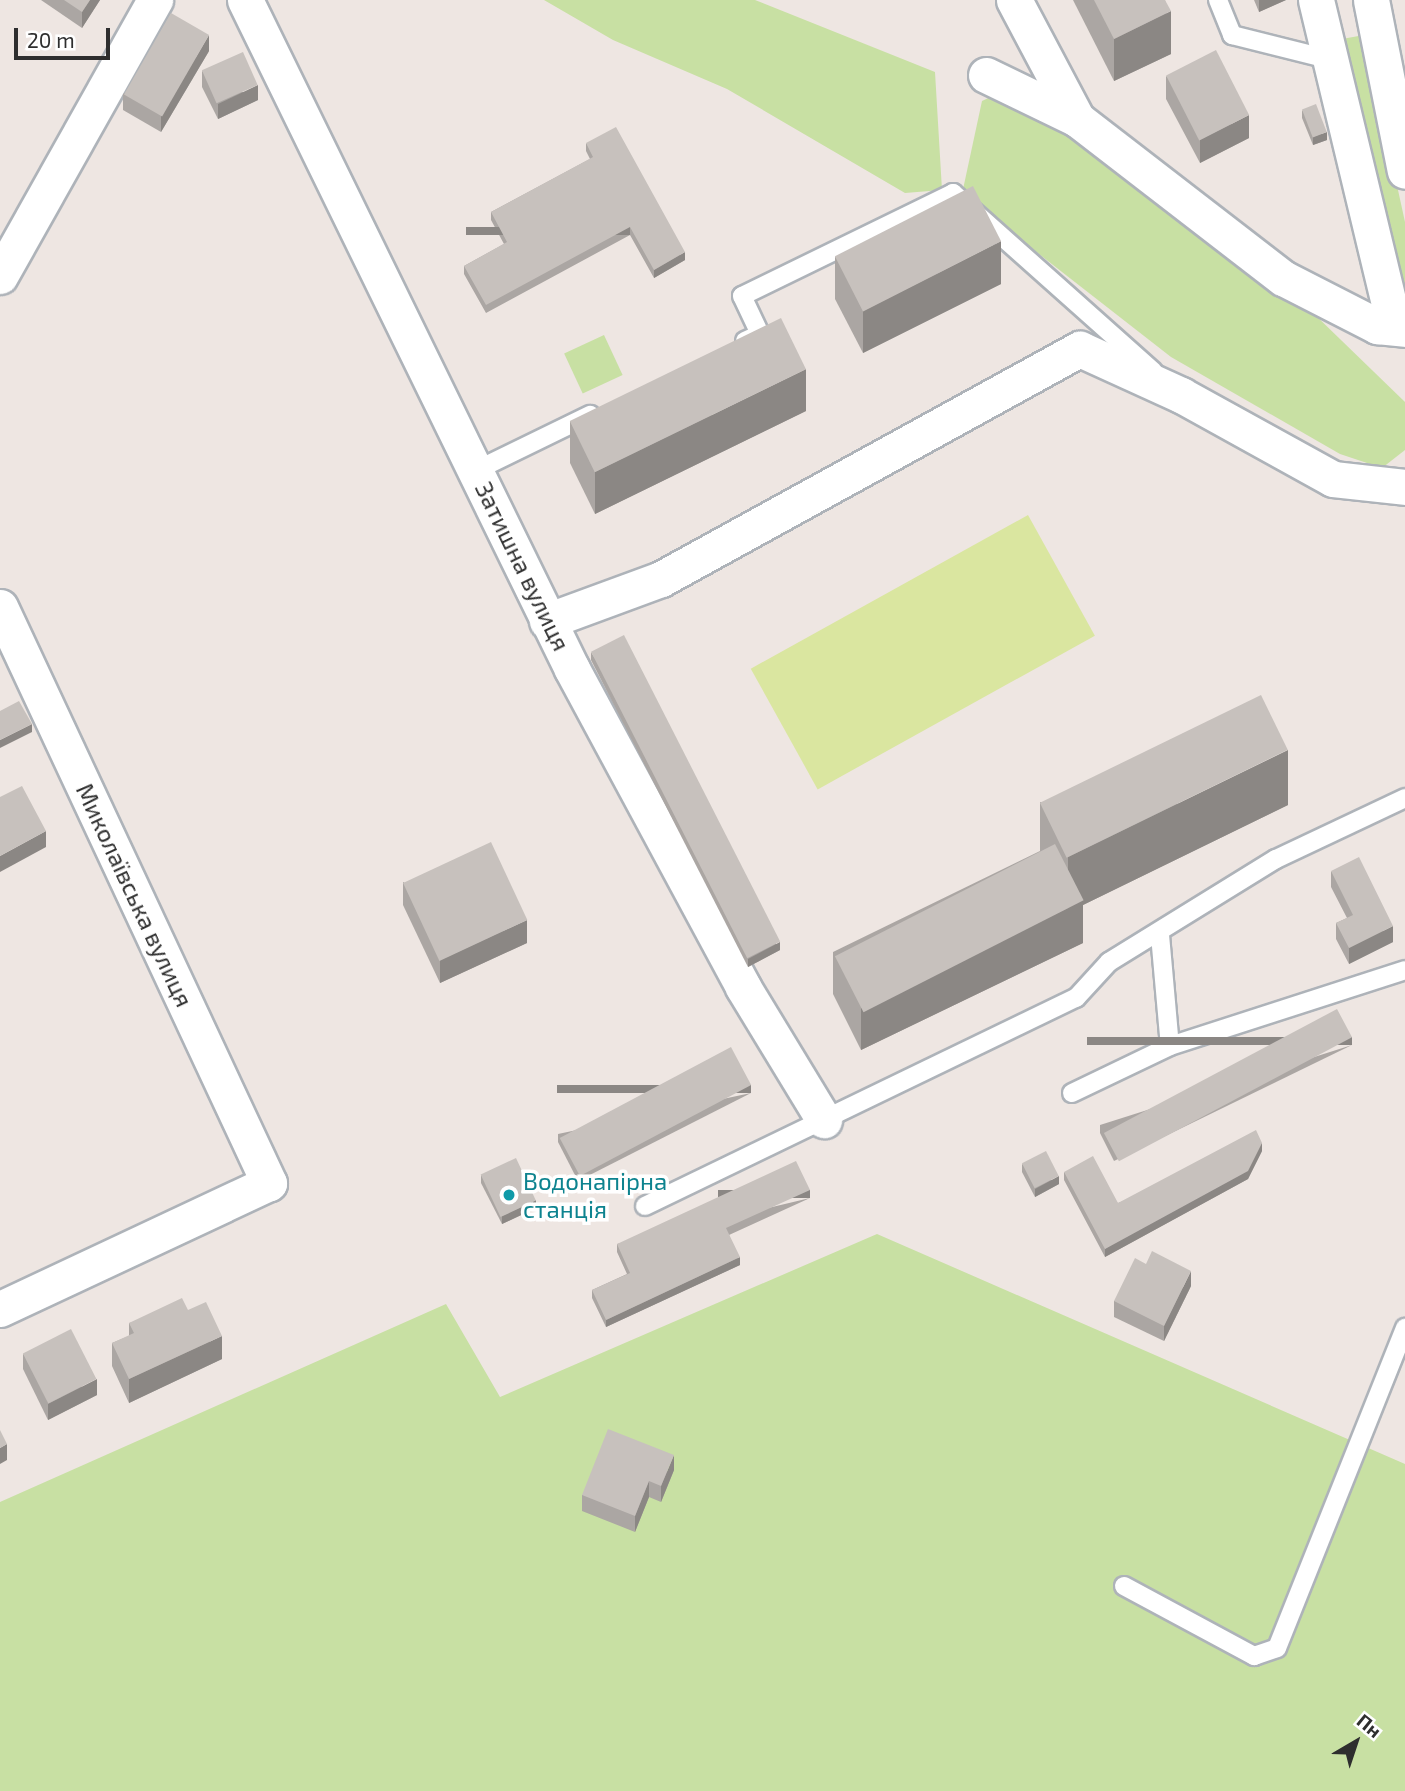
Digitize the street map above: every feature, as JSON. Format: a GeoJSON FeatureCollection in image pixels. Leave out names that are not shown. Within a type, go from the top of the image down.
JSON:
{"type":"FeatureCollection","features":[{"type":"Feature","properties":{"kind":"street"},"geometry":{"type":"LineString","coordinates":[[0,276],[155,0]]}},
{"type":"Feature","properties":{"kind":"street","name":"Затишна вулиця"},"geometry":{"type":"LineString","coordinates":[[245,0],[477,470],[547,621],[743,987],[824,1120]]}},
{"type":"Feature","properties":{"kind":"street"},"geometry":{"type":"LineString","coordinates":[[1014,0],[1077,119]]}},
{"type":"Feature","properties":{"kind":"street"},"geometry":{"type":"LineString","coordinates":[[1316,0],[1390,308],[1405,320]]}},
{"type":"Feature","properties":{"kind":"street"},"geometry":{"type":"LineString","coordinates":[[1371,0],[1405,171]]}},
{"type":"Feature","properties":{"kind":"street"},"geometry":{"type":"LineString","coordinates":[[986,75],[1077,119],[1283,278],[1377,326],[1405,329]]}},
{"type":"Feature","properties":{"kind":"street"},"geometry":{"type":"LineString","coordinates":[[547,621],[661,579],[1080,349],[1181,395],[1334,479],[1405,487]]}},
{"type":"Feature","properties":{"kind":"street","name":"Миколаївська вулиця"},"geometry":{"type":"LineString","coordinates":[[0,607],[270,1183],[0,1309]]}},
{"type":"Feature","properties":{"kind":"lane"},"geometry":{"type":"LineString","coordinates":[[1218,0],[1232,35],[1332,60]]}},
{"type":"Feature","properties":{"kind":"lane"},"geometry":{"type":"LineString","coordinates":[[723,352],[760,334],[742,296],[953,193],[1181,395]]}},
{"type":"Feature","properties":{"kind":"lane"},"geometry":{"type":"LineString","coordinates":[[477,470],[612,405]]}},
{"type":"Feature","properties":{"kind":"lane"},"geometry":{"type":"LineString","coordinates":[[645,1206],[1076,998],[1109,962],[1160,935],[1276,859],[1405,798]]}},
{"type":"Feature","properties":{"kind":"lane"},"geometry":{"type":"LineString","coordinates":[[1160,935],[1170,1046]]}},
{"type":"Feature","properties":{"kind":"lane"},"geometry":{"type":"LineString","coordinates":[[1072,1093],[1170,1046],[1405,970]]}},
{"type":"Feature","properties":{"kind":"lane"},"geometry":{"type":"LineString","coordinates":[[1124,1586],[1254,1656],[1277,1648],[1405,1328]]}},
{"type":"Feature","properties":{"kind":"green space"},"geometry":{"type":"Polygon","coordinates":[[[544,0],[755,0],[935,72],[942,190],[905,193],[727,89],[613,40],[544,0]]]}},
{"type":"Feature","properties":{"kind":"green space"},"geometry":{"type":"Polygon","coordinates":[[[1364,35],[1405,222],[1405,304],[1342,39],[1364,35]]]}},
{"type":"Feature","properties":{"kind":"green space"},"geometry":{"type":"Polygon","coordinates":[[[1003,91],[1106,157],[1309,309],[1405,402],[1405,450],[1382,468],[1340,454],[1171,357],[962,194],[982,101],[1003,91]]]}},
{"type":"Feature","properties":{"kind":"green space"},"geometry":{"type":"Polygon","coordinates":[[[604,335],[623,375],[583,393],[564,354],[604,335]]]}},
{"type":"Feature","properties":{"kind":"green space"},"geometry":{"type":"Polygon","coordinates":[[[1028,515],[1095,636],[818,789],[751,669],[1028,515]]]}},
{"type":"Feature","properties":{"kind":"green space"},"geometry":{"type":"Polygon","coordinates":[[[877,1234],[1405,1464],[1405,1791],[0,1791],[0,1502],[446,1304],[500,1397],[877,1234]]]}},
{"type":"Feature","properties":{"kind":"building"},"geometry":{"type":"Polygon","coordinates":[[[64,0],[90,0],[82,12],[64,0]]]}},
{"type":"Feature","properties":{"kind":"building"},"geometry":{"type":"Polygon","coordinates":[[[1094,0],[1165,0],[1171,11],[1114,39],[1094,0]]]}},
{"type":"Feature","properties":{"kind":"building"},"geometry":{"type":"Polygon","coordinates":[[[171,13],[209,35],[162,116],[124,94],[171,13]]]}},
{"type":"Feature","properties":{"kind":"building"},"geometry":{"type":"Polygon","coordinates":[[[1216,50],[1249,115],[1199,140],[1166,75],[1216,50]]]}},
{"type":"Feature","properties":{"kind":"building"},"geometry":{"type":"Polygon","coordinates":[[[243,52],[258,85],[217,103],[202,70],[243,52]]]}},
{"type":"Feature","properties":{"kind":"building"},"geometry":{"type":"Polygon","coordinates":[[[1316,104],[1327,132],[1313,137],[1302,109],[1316,104]]]}},
{"type":"Feature","properties":{"kind":"building"},"geometry":{"type":"Polygon","coordinates":[[[616,127],[685,252],[654,270],[630,227],[486,305],[464,266],[507,242],[491,212],[593,157],[586,143],[616,127]]]}},
{"type":"Feature","properties":{"kind":"building"},"geometry":{"type":"Polygon","coordinates":[[[973,186],[1001,241],[863,312],[835,256],[973,186]]]}},
{"type":"Feature","properties":{"kind":"building"},"geometry":{"type":"Polygon","coordinates":[[[781,318],[806,369],[595,472],[570,421],[781,318]]]}},
{"type":"Feature","properties":{"kind":"building"},"geometry":{"type":"Polygon","coordinates":[[[624,635],[780,942],[747,958],[591,652],[624,635]]]}},
{"type":"Feature","properties":{"kind":"building"},"geometry":{"type":"Polygon","coordinates":[[[1261,695],[1288,750],[1067,858],[1040,803],[1261,695]]]}},
{"type":"Feature","properties":{"kind":"building"},"geometry":{"type":"Polygon","coordinates":[[[19,701],[32,724],[0,740],[0,711],[19,701]]]}},
{"type":"Feature","properties":{"kind":"building"},"geometry":{"type":"Polygon","coordinates":[[[22,786],[46,831],[0,856],[0,797],[22,786]]]}},
{"type":"Feature","properties":{"kind":"building"},"geometry":{"type":"Polygon","coordinates":[[[491,842],[527,920],[439,961],[403,883],[491,842]]]}},
{"type":"Feature","properties":{"kind":"building"},"geometry":{"type":"Polygon","coordinates":[[[1055,844],[1084,900],[864,1012],[835,956],[1055,844]]]}},
{"type":"Feature","properties":{"kind":"building"},"geometry":{"type":"Polygon","coordinates":[[[1359,857],[1393,926],[1349,948],[1336,923],[1353,915],[1331,871],[1359,857]]]}},
{"type":"Feature","properties":{"kind":"building"},"geometry":{"type":"Polygon","coordinates":[[[1337,1009],[1352,1037],[1119,1161],[1104,1133],[1337,1009]]]}},
{"type":"Feature","properties":{"kind":"building"},"geometry":{"type":"Polygon","coordinates":[[[731,1047],[751,1085],[580,1176],[560,1138],[731,1047]]]}},
{"type":"Feature","properties":{"kind":"building"},"geometry":{"type":"Polygon","coordinates":[[[1256,1130],[1262,1143],[1248,1171],[1105,1249],[1064,1172],[1093,1156],[1118,1203],[1256,1130]]]}},
{"type":"Feature","properties":{"kind":"building"},"geometry":{"type":"Polygon","coordinates":[[[1046,1151],[1059,1176],[1035,1188],[1022,1163],[1046,1151]]]}},
{"type":"Feature","properties":{"kind":"building","name":"Водонапірна станція"},"geometry":{"type":"Polygon","coordinates":[[[516,1158],[536,1201],[501,1217],[481,1174],[516,1158]]]}},
{"type":"Feature","properties":{"kind":"building"},"geometry":{"type":"Polygon","coordinates":[[[796,1161],[810,1190],[726,1228],[740,1257],[606,1320],[592,1290],[630,1273],[617,1244],[796,1161]]]}},
{"type":"Feature","properties":{"kind":"building"},"geometry":{"type":"Polygon","coordinates":[[[1152,1251],[1191,1271],[1164,1326],[1114,1301],[1135,1258],[1146,1264],[1152,1251]]]}},
{"type":"Feature","properties":{"kind":"building"},"geometry":{"type":"Polygon","coordinates":[[[182,1298],[188,1310],[206,1302],[222,1336],[129,1379],[112,1343],[134,1333],[129,1323],[182,1298]]]}},
{"type":"Feature","properties":{"kind":"building"},"geometry":{"type":"Polygon","coordinates":[[[71,1329],[96,1379],[48,1403],[23,1354],[71,1329]]]}},
{"type":"Feature","properties":{"kind":"building"},"geometry":{"type":"Polygon","coordinates":[[[608,1429],[674,1455],[661,1486],[649,1481],[635,1516],[582,1495],[608,1429]]]}},
{"type":"Feature","properties":{"kind":"building"},"geometry":{"type":"Polygon","coordinates":[[[0,1430],[7,1444],[0,1448],[0,1430]]]}},
{"type":"Feature","properties":{"kind":"place","name":"Водонапірна станція"},"geometry":{"type":"Point","coordinates":[509,1195]}}]}
